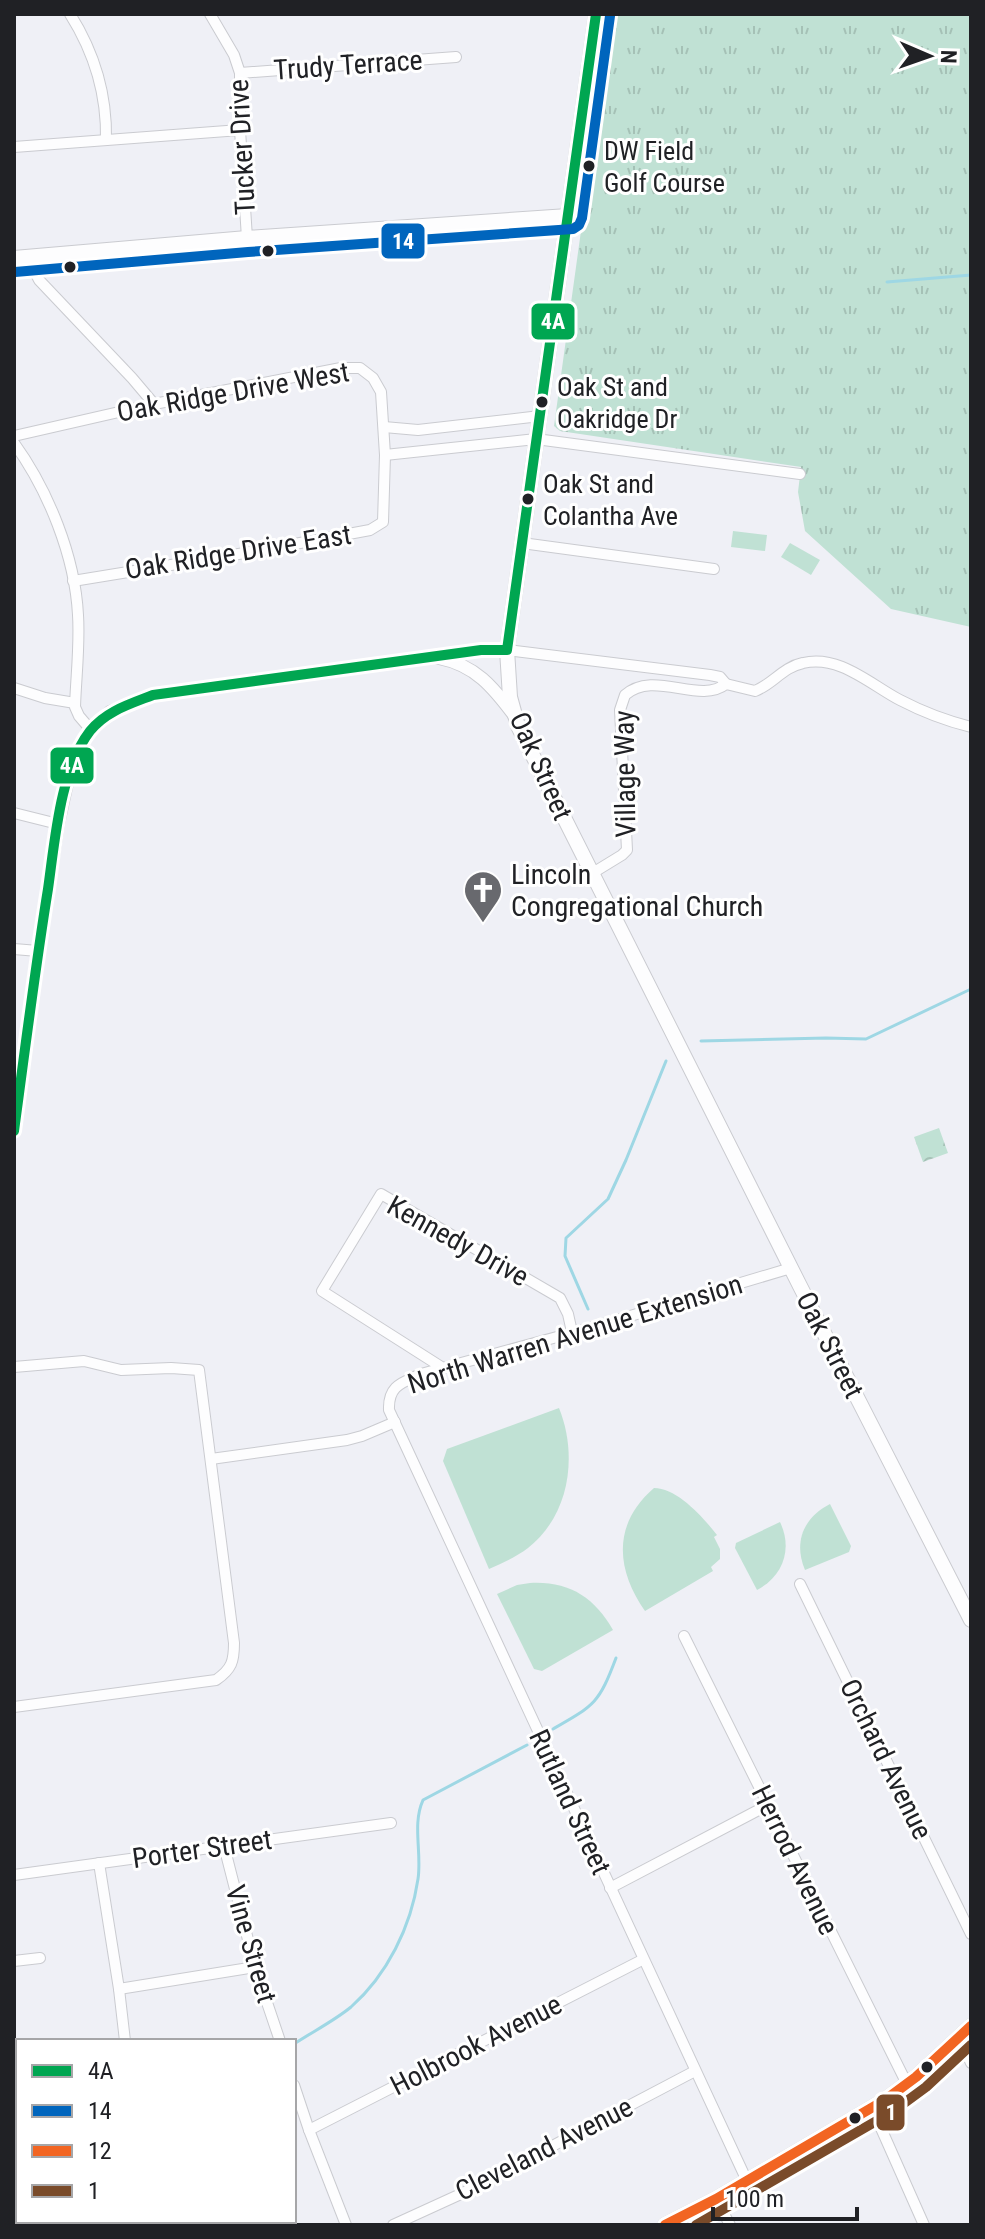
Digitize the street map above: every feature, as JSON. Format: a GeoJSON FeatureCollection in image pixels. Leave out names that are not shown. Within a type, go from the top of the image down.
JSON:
{"type":"FeatureCollection","features":[{"type":"Feature","properties":{"kind":"main road","name":"Oak Street"},"geometry":{"type":"LineString","coordinates":[[596,14],[507,650],[507,679],[515,717],[591,874],[971,1620]]}},
{"type":"Feature","properties":{"kind":"main road"},"geometry":{"type":"LineString","coordinates":[[20,258],[247,238],[568,216]]}},
{"type":"Feature","properties":{"kind":"main road"},"geometry":{"type":"LineString","coordinates":[[665,2225],[716,2199],[872,2108],[907,2084],[971,2026]]}},
{"type":"Feature","properties":{"kind":"street"},"geometry":{"type":"LineString","coordinates":[[70,14],[84,37],[99,76],[106,140]]}},
{"type":"Feature","properties":{"kind":"street","name":"Tucker Drive"},"geometry":{"type":"LineString","coordinates":[[210,14],[234,55],[240,73],[240,130],[247,238]]}},
{"type":"Feature","properties":{"kind":"street","name":"Trudy Terrace"},"geometry":{"type":"LineString","coordinates":[[240,73],[456,57]]}},
{"type":"Feature","properties":{"kind":"street"},"geometry":{"type":"LineString","coordinates":[[14,147],[240,130]]}},
{"type":"Feature","properties":{"kind":"street"},"geometry":{"type":"LineString","coordinates":[[20,258],[154,404]]}},
{"type":"Feature","properties":{"kind":"street","name":"Oak Ridge Drive West"},"geometry":{"type":"LineString","coordinates":[[14,436],[154,404],[341,368],[360,368],[373,378],[381,392],[385,455]]}},
{"type":"Feature","properties":{"kind":"street"},"geometry":{"type":"LineString","coordinates":[[384,427],[418,430],[540,416]]}},
{"type":"Feature","properties":{"kind":"street"},"geometry":{"type":"LineString","coordinates":[[385,455],[536,439],[800,474]]}},
{"type":"Feature","properties":{"kind":"street"},"geometry":{"type":"LineString","coordinates":[[14,443],[34,471],[55,517],[73,581],[79,645],[75,703],[79,716],[91,730]]}},
{"type":"Feature","properties":{"kind":"street","name":"Oak Ridge Drive East"},"geometry":{"type":"LineString","coordinates":[[73,581],[370,530],[383,522],[385,455]]}},
{"type":"Feature","properties":{"kind":"street"},"geometry":{"type":"LineString","coordinates":[[522,543],[714,569]]}},
{"type":"Feature","properties":{"kind":"street"},"geometry":{"type":"LineString","coordinates":[[14,1131],[38,951],[58,824],[72,760],[91,730],[110,712],[153,695],[481,650],[507,650],[684,672],[720,677],[726,684]]}},
{"type":"Feature","properties":{"kind":"street"},"geometry":{"type":"LineString","coordinates":[[428,657],[457,662],[479,674],[515,717]]}},
{"type":"Feature","properties":{"kind":"street","name":"Village Way"},"geometry":{"type":"LineString","coordinates":[[591,874],[627,850],[620,717],[625,695],[643,685],[707,690],[726,684],[755,691],[789,667],[805,662],[826,662],[842,667],[909,705],[971,727]]}},
{"type":"Feature","properties":{"kind":"street"},"geometry":{"type":"LineString","coordinates":[[14,688],[75,703]]}},
{"type":"Feature","properties":{"kind":"street"},"geometry":{"type":"LineString","coordinates":[[14,813],[58,824]]}},
{"type":"Feature","properties":{"kind":"street"},"geometry":{"type":"LineString","coordinates":[[14,949],[38,951]]}},
{"type":"Feature","properties":{"kind":"street","name":"Kennedy Drive"},"geometry":{"type":"LineString","coordinates":[[443,1368],[322,1291],[381,1194],[560,1298],[572,1332]]}},
{"type":"Feature","properties":{"kind":"street","name":"North Warren Avenue Extension"},"geometry":{"type":"LineString","coordinates":[[395,1422],[389,1410],[393,1390],[421,1374],[791,1268]]}},
{"type":"Feature","properties":{"kind":"street"},"geometry":{"type":"LineString","coordinates":[[14,1367],[84,1361],[121,1370],[199,1370],[234,1660],[229,1671],[216,1680],[14,1707]]}},
{"type":"Feature","properties":{"kind":"street"},"geometry":{"type":"LineString","coordinates":[[211,1459],[347,1440],[395,1422]]}},
{"type":"Feature","properties":{"kind":"street","name":"Rutland Street"},"geometry":{"type":"LineString","coordinates":[[395,1422],[747,2181]]}},
{"type":"Feature","properties":{"kind":"street","name":"Orchard Avenue"},"geometry":{"type":"LineString","coordinates":[[800,1584],[971,1934]]}},
{"type":"Feature","properties":{"kind":"street","name":"Herrod Avenue"},"geometry":{"type":"LineString","coordinates":[[684,1636],[907,2084]]}},
{"type":"Feature","properties":{"kind":"street"},"geometry":{"type":"LineString","coordinates":[[610,1888],[768,1805]]}},
{"type":"Feature","properties":{"kind":"street","name":"Porter Street"},"geometry":{"type":"LineString","coordinates":[[14,1875],[391,1823]]}},
{"type":"Feature","properties":{"kind":"street","name":"Vine Street"},"geometry":{"type":"LineString","coordinates":[[224,1846],[255,1967],[279,2039]]}},
{"type":"Feature","properties":{"kind":"street"},"geometry":{"type":"LineString","coordinates":[[99,1863],[125,2039]]}},
{"type":"Feature","properties":{"kind":"street"},"geometry":{"type":"LineString","coordinates":[[14,1961],[40,1958]]}},
{"type":"Feature","properties":{"kind":"street","name":"Holbrook Avenue"},"geometry":{"type":"LineString","coordinates":[[309,2130],[642,1960]]}},
{"type":"Feature","properties":{"kind":"street"},"geometry":{"type":"LineString","coordinates":[[119,1989],[255,1967]]}},
{"type":"Feature","properties":{"kind":"street"},"geometry":{"type":"LineString","coordinates":[[959,2037],[971,2063]]}},
{"type":"Feature","properties":{"kind":"street","name":"Cleveland Avenue"},"geometry":{"type":"LineString","coordinates":[[393,2225],[463,2193],[695,2071]]}},
{"type":"Feature","properties":{"kind":"street"},"geometry":{"type":"LineString","coordinates":[[296,2091],[346,2225]]}},
{"type":"Feature","properties":{"kind":"street"},"geometry":{"type":"LineString","coordinates":[[872,2108],[924,2225]]}},
{"type":"Feature","properties":{"kind":"street"},"geometry":{"type":"LineString","coordinates":[[716,2199],[730,2225]]}},
{"type":"Feature","properties":{"kind":"green space"},"geometry":{"type":"Polygon","coordinates":[[[611,14],[971,14],[971,627],[891,609],[805,531],[798,492],[801,467],[560,431],[554,426],[611,14]]]}},
{"type":"Feature","properties":{"kind":"green space"},"geometry":{"type":"Polygon","coordinates":[[[733,531],[767,535],[765,551],[731,547],[733,531]]]}},
{"type":"Feature","properties":{"kind":"green space"},"geometry":{"type":"Polygon","coordinates":[[[790,543],[820,560],[811,575],[781,557],[790,543]]]}},
{"type":"Feature","properties":{"kind":"green space"},"geometry":{"type":"Polygon","coordinates":[[[939,1128],[948,1153],[923,1162],[914,1137],[939,1128]]]}},
{"type":"Feature","properties":{"kind":"green space"},"geometry":{"type":"Polygon","coordinates":[[[559,1408],[565,1426],[569,1464],[561,1502],[553,1519],[528,1548],[489,1569],[443,1461],[447,1449],[559,1408]]]}},
{"type":"Feature","properties":{"kind":"green space"},"geometry":{"type":"Polygon","coordinates":[[[654,1488],[680,1498],[704,1520],[717,1535],[714,1537],[720,1549],[720,1559],[711,1567],[713,1571],[645,1611],[628,1580],[623,1548],[631,1517],[654,1488]]]}},
{"type":"Feature","properties":{"kind":"green space"},"geometry":{"type":"Polygon","coordinates":[[[830,1504],[851,1546],[849,1552],[805,1570],[800,1550],[803,1531],[813,1516],[830,1504]]]}},
{"type":"Feature","properties":{"kind":"green space"},"geometry":{"type":"Polygon","coordinates":[[[780,1522],[786,1542],[783,1561],[773,1577],[757,1590],[735,1548],[736,1543],[780,1522]]]}},
{"type":"Feature","properties":{"kind":"green space"},"geometry":{"type":"Polygon","coordinates":[[[530,1583],[557,1585],[579,1593],[598,1608],[613,1630],[542,1671],[534,1669],[497,1594],[530,1583]]]}},
{"type":"Feature","properties":{"kind":"waterway"},"geometry":{"type":"LineString","coordinates":[[887,282],[971,275]]}},
{"type":"Feature","properties":{"kind":"waterway"},"geometry":{"type":"LineString","coordinates":[[701,1041],[866,1039],[971,989]]}},
{"type":"Feature","properties":{"kind":"waterway"},"geometry":{"type":"LineString","coordinates":[[588,1309],[565,1256],[566,1238],[608,1199],[666,1061]]}},
{"type":"Feature","properties":{"kind":"waterway"},"geometry":{"type":"LineString","coordinates":[[553,1729],[594,1701],[605,1685],[616,1658]]}},
{"type":"Feature","properties":{"kind":"waterway"},"geometry":{"type":"LineString","coordinates":[[296,2043],[351,2007],[376,1980],[395,1949],[415,1897],[419,1869],[418,1819],[423,1800],[527,1745]]}},
{"type":"Feature","properties":{"kind":"transit line","name":"4A"},"geometry":{"type":"LineString","coordinates":[[14,1131],[60,806],[72,765],[96,724],[119,709],[153,695],[481,650],[507,650],[596,14]]}},
{"type":"Feature","properties":{"kind":"transit line","name":"14"},"geometry":{"type":"LineString","coordinates":[[15,272],[573,229],[582,218],[610,16]]}},
{"type":"Feature","properties":{"kind":"transit line","name":"12"},"geometry":{"type":"LineString","coordinates":[[665,2225],[716,2199],[885,2100],[916,2077],[971,2026]]}},
{"type":"Feature","properties":{"kind":"transit line","name":"1"},"geometry":{"type":"LineString","coordinates":[[696,2225],[892,2112],[926,2087],[971,2045]]}},
{"type":"Feature","properties":{"kind":"place","name":"DW Field Golf Course"},"geometry":{"type":"Point","coordinates":[589,166]}},
{"type":"Feature","properties":{"kind":"place","name":"Oak St and Oakridge Dr"},"geometry":{"type":"Point","coordinates":[542,402]}},
{"type":"Feature","properties":{"kind":"place","name":"Oak St and Colantha Ave"},"geometry":{"type":"Point","coordinates":[528,499]}},
{"type":"Feature","properties":{"kind":"place","name":"Lincoln Congregational Church"},"geometry":{"type":"Point","coordinates":[483,924]}}]}
